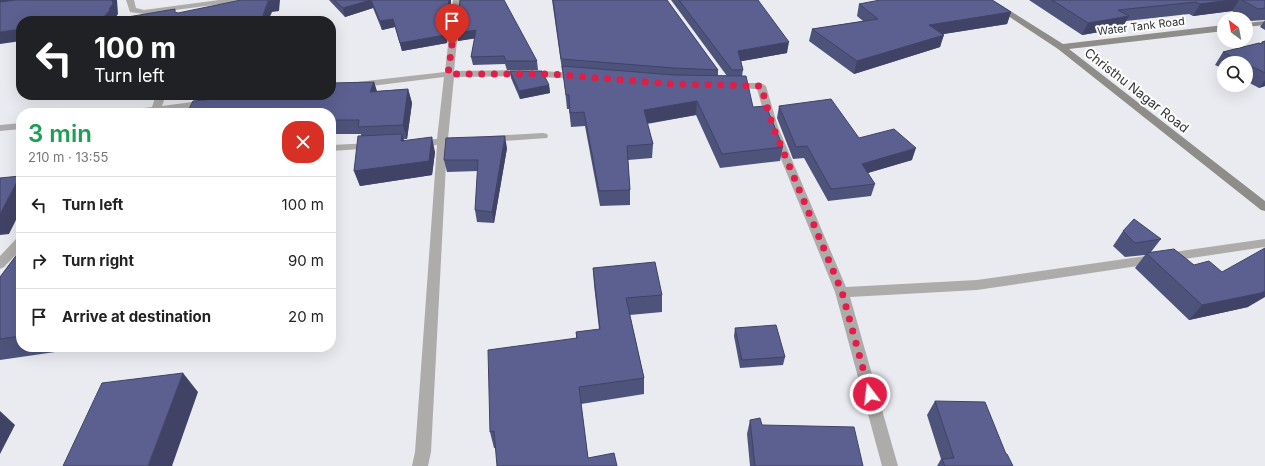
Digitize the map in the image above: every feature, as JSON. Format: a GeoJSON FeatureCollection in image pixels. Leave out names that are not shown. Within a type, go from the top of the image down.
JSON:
{"type":"FeatureCollection","features":[{"type":"Feature","properties":{"kind":"street"},"geometry":{"type":"LineString","coordinates":[[130,0],[133,10],[144,12],[189,10],[237,0]]}},
{"type":"Feature","properties":{"kind":"street"},"geometry":{"type":"LineString","coordinates":[[420,466],[423,452],[442,142],[457,0]]}},
{"type":"Feature","properties":{"kind":"street","name":"Christhu Nagar Road"},"geometry":{"type":"LineString","coordinates":[[988,0],[1061,47],[1265,207]]}},
{"type":"Feature","properties":{"kind":"street"},"geometry":{"type":"LineString","coordinates":[[1253,24],[1265,23]]}},
{"type":"Feature","properties":{"kind":"street","name":"Water Tank Road"},"geometry":{"type":"LineString","coordinates":[[1061,47],[1217,29]]}},
{"type":"Feature","properties":{"kind":"street"},"geometry":{"type":"LineString","coordinates":[[336,87],[448,74],[522,73],[588,77]]}},
{"type":"Feature","properties":{"kind":"street"},"geometry":{"type":"LineString","coordinates":[[724,85],[761,86],[773,127],[842,292],[890,466]]}},
{"type":"Feature","properties":{"kind":"street"},"geometry":{"type":"LineString","coordinates":[[165,108],[216,102]]}},
{"type":"Feature","properties":{"kind":"street"},"geometry":{"type":"LineString","coordinates":[[0,128],[16,126]]}},
{"type":"Feature","properties":{"kind":"street"},"geometry":{"type":"LineString","coordinates":[[403,144],[543,136]]}},
{"type":"Feature","properties":{"kind":"street"},"geometry":{"type":"LineString","coordinates":[[336,148],[379,146]]}},
{"type":"Feature","properties":{"kind":"street"},"geometry":{"type":"LineString","coordinates":[[842,292],[977,285],[1265,243]]}},
{"type":"Feature","properties":{"kind":"street"},"geometry":{"type":"LineString","coordinates":[[0,249],[16,245]]}},
{"type":"Feature","properties":{"kind":"street"},"geometry":{"type":"LineString","coordinates":[[0,264],[16,247]]}},
{"type":"Feature","properties":{"kind":"building"},"geometry":{"type":"Polygon","coordinates":[[[15,0],[112,0],[113,4],[109,9],[111,9],[105,16],[16,16],[16,30],[0,32],[0,2],[15,0]]]}},
{"type":"Feature","properties":{"kind":"building"},"geometry":{"type":"Polygon","coordinates":[[[241,0],[276,0],[268,1],[263,16],[134,16],[175,9],[175,12],[178,13],[241,0]]]}},
{"type":"Feature","properties":{"kind":"building"},"geometry":{"type":"Polygon","coordinates":[[[334,0],[371,0],[343,8],[334,0]]]}},
{"type":"Feature","properties":{"kind":"building"},"geometry":{"type":"Polygon","coordinates":[[[371,0],[449,0],[445,35],[400,43],[393,19],[380,21],[371,0]]]}},
{"type":"Feature","properties":{"kind":"building"},"geometry":{"type":"Polygon","coordinates":[[[460,0],[504,0],[537,61],[506,61],[504,56],[471,57],[476,30],[457,33],[460,0]]]}},
{"type":"Feature","properties":{"kind":"building"},"geometry":{"type":"Polygon","coordinates":[[[553,0],[667,0],[718,70],[561,59],[553,0]]]}},
{"type":"Feature","properties":{"kind":"building"},"geometry":{"type":"Polygon","coordinates":[[[679,0],[758,0],[789,42],[738,51],[743,70],[732,70],[679,0]]]}},
{"type":"Feature","properties":{"kind":"building"},"geometry":{"type":"Polygon","coordinates":[[[880,0],[992,0],[1011,12],[929,25],[944,35],[857,61],[812,29],[878,19],[859,4],[880,0]]]}},
{"type":"Feature","properties":{"kind":"building"},"geometry":{"type":"Polygon","coordinates":[[[1052,0],[1231,0],[1200,4],[1196,2],[1118,10],[1129,16],[1088,23],[1052,0]]]}},
{"type":"Feature","properties":{"kind":"building"},"geometry":{"type":"Polygon","coordinates":[[[1242,0],[1265,0],[1265,8],[1258,9],[1242,0]]]}},
{"type":"Feature","properties":{"kind":"building"},"geometry":{"type":"Polygon","coordinates":[[[1265,41],[1265,73],[1253,67],[1253,56],[1231,56],[1223,52],[1239,48],[1253,48],[1253,44],[1262,44],[1262,42],[1265,41]]]}},
{"type":"Feature","properties":{"kind":"building"},"geometry":{"type":"Polygon","coordinates":[[[562,66],[674,75],[746,76],[753,107],[766,106],[783,147],[722,154],[697,101],[644,110],[653,144],[627,146],[630,190],[599,191],[584,112],[570,113],[569,95],[566,95],[562,66]]]}},
{"type":"Feature","properties":{"kind":"building"},"geometry":{"type":"Polygon","coordinates":[[[510,71],[542,71],[549,85],[519,91],[510,71]]]}},
{"type":"Feature","properties":{"kind":"building"},"geometry":{"type":"Polygon","coordinates":[[[374,82],[370,92],[408,89],[403,125],[358,127],[359,120],[336,120],[336,108],[190,108],[193,101],[204,100],[336,100],[336,83],[374,82]]]}},
{"type":"Feature","properties":{"kind":"building"},"geometry":{"type":"Polygon","coordinates":[[[831,99],[859,138],[894,129],[916,148],[862,164],[875,184],[831,189],[807,146],[796,147],[779,106],[831,99]]]}},
{"type":"Feature","properties":{"kind":"building"},"geometry":{"type":"Polygon","coordinates":[[[402,134],[401,141],[432,137],[429,161],[354,171],[358,136],[402,134]]]}},
{"type":"Feature","properties":{"kind":"building"},"geometry":{"type":"Polygon","coordinates":[[[505,136],[492,212],[475,210],[478,160],[444,160],[446,138],[505,136]]]}},
{"type":"Feature","properties":{"kind":"building"},"geometry":{"type":"Polygon","coordinates":[[[16,176],[16,184],[0,214],[0,178],[16,176]]]}},
{"type":"Feature","properties":{"kind":"building"},"geometry":{"type":"Polygon","coordinates":[[[1134,219],[1161,239],[1135,243],[1123,231],[1134,219]]]}},
{"type":"Feature","properties":{"kind":"building"},"geometry":{"type":"Polygon","coordinates":[[[1265,248],[1265,291],[1202,305],[1146,253],[1174,249],[1194,265],[1209,261],[1222,272],[1265,248]]]}},
{"type":"Feature","properties":{"kind":"building"},"geometry":{"type":"Polygon","coordinates":[[[16,256],[16,337],[0,339],[0,277],[16,256]]]}},
{"type":"Feature","properties":{"kind":"building"},"geometry":{"type":"Polygon","coordinates":[[[655,262],[662,295],[626,298],[644,378],[579,387],[588,458],[614,453],[617,466],[497,466],[494,431],[490,432],[488,350],[577,338],[576,332],[600,329],[593,268],[655,262]]]}},
{"type":"Feature","properties":{"kind":"building"},"geometry":{"type":"Polygon","coordinates":[[[776,325],[785,357],[742,360],[735,328],[776,325]]]}},
{"type":"Feature","properties":{"kind":"building"},"geometry":{"type":"Polygon","coordinates":[[[183,373],[148,466],[63,466],[102,383],[183,373]]]}},
{"type":"Feature","properties":{"kind":"building"},"geometry":{"type":"Polygon","coordinates":[[[935,401],[985,402],[1006,454],[1013,466],[945,466],[942,459],[954,458],[935,401]]]}},
{"type":"Feature","properties":{"kind":"building"},"geometry":{"type":"Polygon","coordinates":[[[760,418],[762,425],[854,427],[863,466],[755,466],[750,420],[760,418]]]}},
{"type":"Feature","properties":{"kind":"route"},"geometry":{"type":"LineString","coordinates":[[452,45],[448,74],[550,74],[693,86],[761,86],[773,127],[842,292],[870,394]]}}]}
